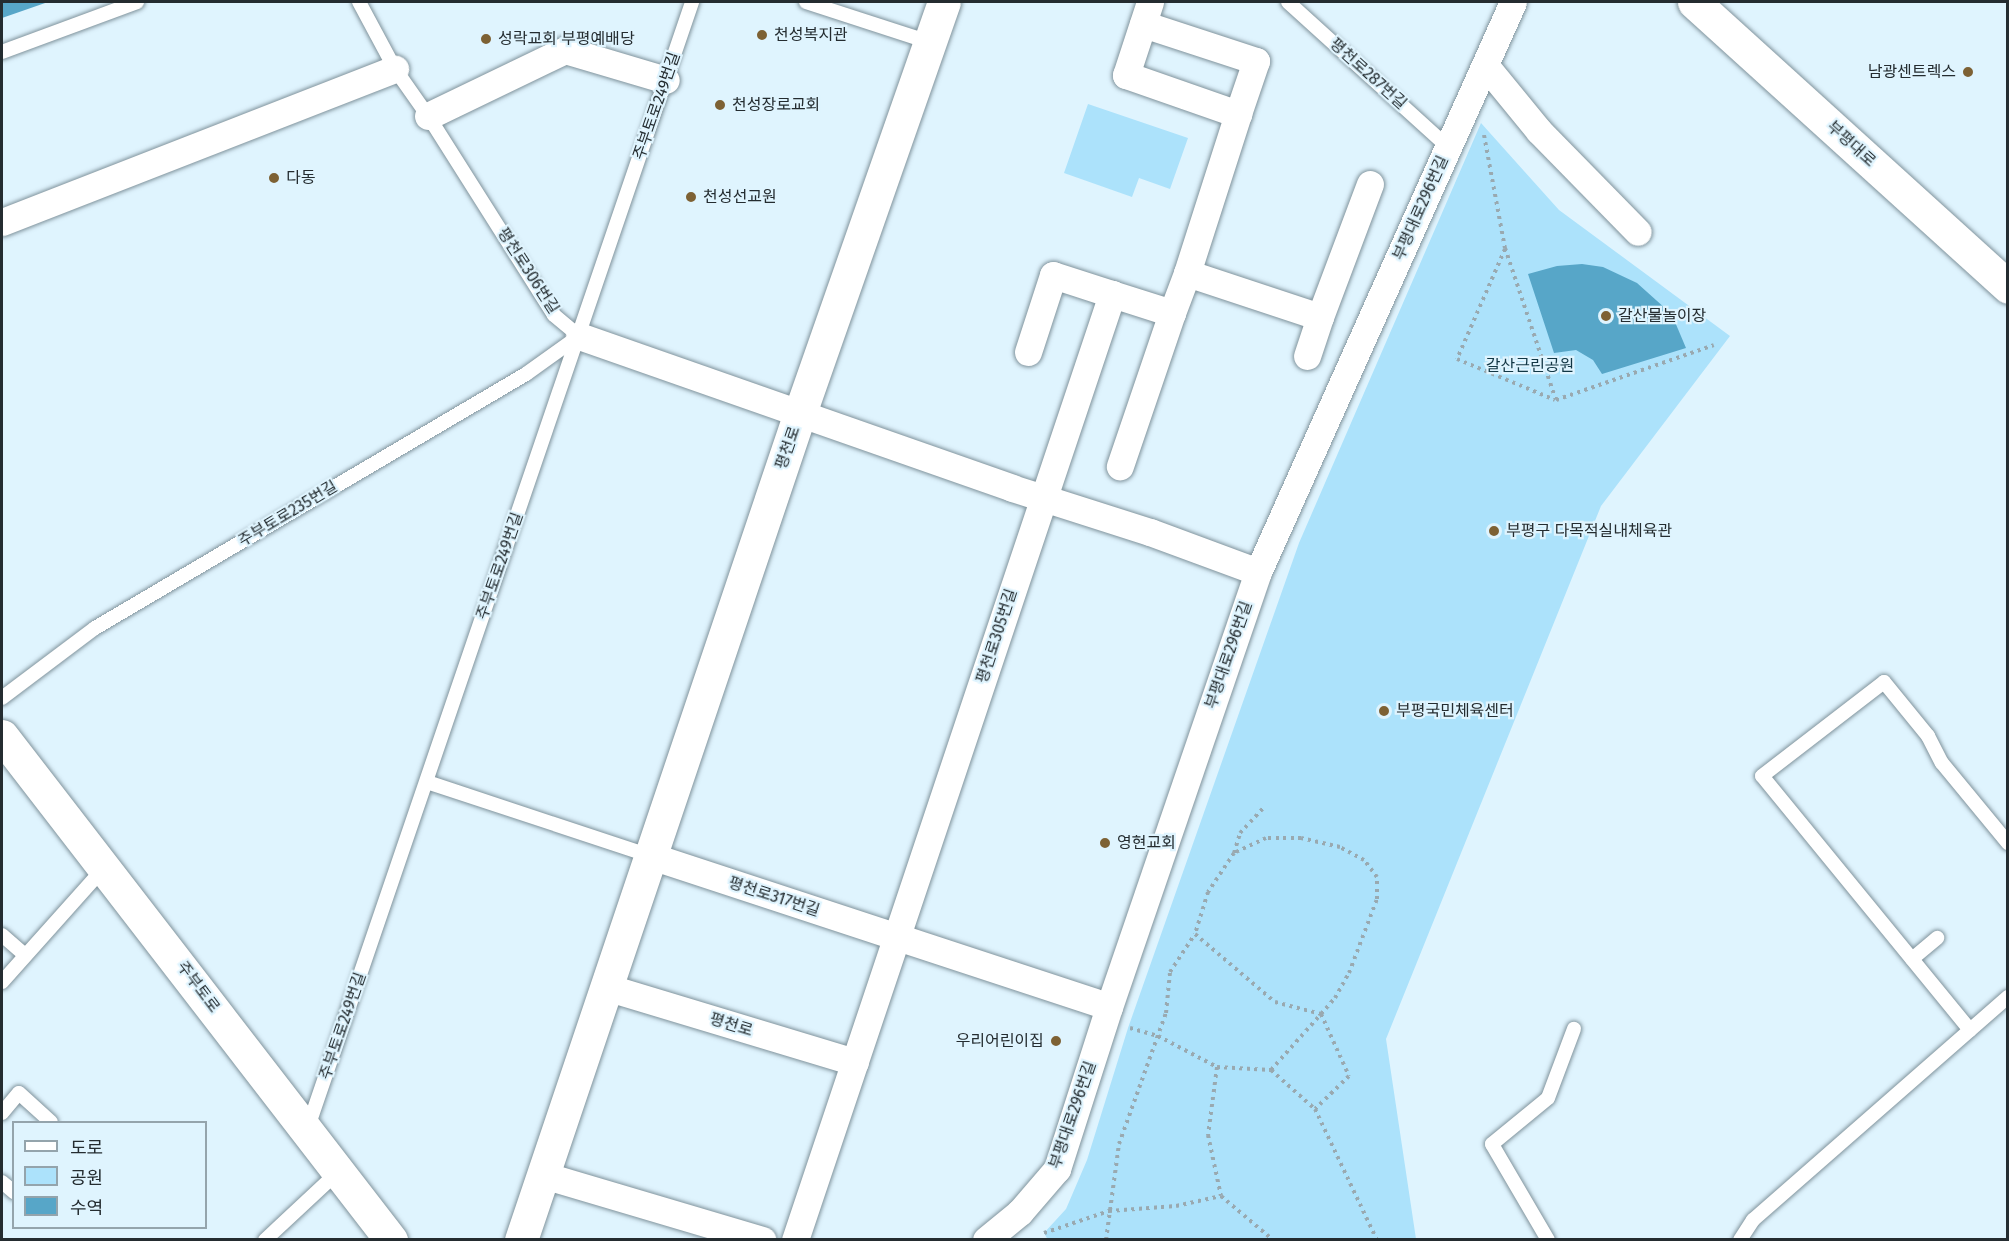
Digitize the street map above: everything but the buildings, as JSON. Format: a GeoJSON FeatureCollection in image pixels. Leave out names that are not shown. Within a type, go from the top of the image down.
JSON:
{"type":"FeatureCollection","features":[{"type":"Feature","properties":{"kind":"main road","name":"평천로"},"geometry":{"type":"LineString","coordinates":[[521,1239],[800,413],[944,2]]}},
{"type":"Feature","properties":{"kind":"main road","name":"부평대로"},"geometry":{"type":"LineString","coordinates":[[1694,2],[2007,287]]}},
{"type":"Feature","properties":{"kind":"main road","name":"주부토로"},"geometry":{"type":"LineString","coordinates":[[2,736],[391,1239]]}},
{"type":"Feature","properties":{"kind":"street","name":"부평대로296번길"},"geometry":{"type":"LineString","coordinates":[[987,1239],[1020,1212],[1057,1169],[1109,1007],[1258,572],[1513,2]]}},
{"type":"Feature","properties":{"kind":"street"},"geometry":{"type":"LineString","coordinates":[[1120,466],[1187,273],[1256,61],[1146,13],[1126,75],[1238,114]]}},
{"type":"Feature","properties":{"kind":"street"},"geometry":{"type":"LineString","coordinates":[[428,116],[565,50],[666,80]]}},
{"type":"Feature","properties":{"kind":"street"},"geometry":{"type":"LineString","coordinates":[[1485,65],[1539,131],[1638,232]]}},
{"type":"Feature","properties":{"kind":"street"},"geometry":{"type":"LineString","coordinates":[[2,222],[395,69]]}},
{"type":"Feature","properties":{"kind":"street"},"geometry":{"type":"LineString","coordinates":[[1307,356],[1370,184]]}},
{"type":"Feature","properties":{"kind":"street"},"geometry":{"type":"LineString","coordinates":[[1187,273],[1320,317]]}},
{"type":"Feature","properties":{"kind":"street"},"geometry":{"type":"LineString","coordinates":[[1028,352],[1053,275],[1172,313]]}},
{"type":"Feature","properties":{"kind":"street","name":"평천로305번길"},"geometry":{"type":"LineString","coordinates":[[897,937],[1112,294]]}},
{"type":"Feature","properties":{"kind":"street","name":"평천로306번길"},"geometry":{"type":"LineString","coordinates":[[579,336],[800,413]]}},
{"type":"Feature","properties":{"kind":"street"},"geometry":{"type":"LineString","coordinates":[[800,413],[1042,498],[1150,532],[1258,572]]}},
{"type":"Feature","properties":{"kind":"street","name":"평천로317번길"},"geometry":{"type":"LineString","coordinates":[[651,856],[1109,1007]]}},
{"type":"Feature","properties":{"kind":"street"},"geometry":{"type":"LineString","coordinates":[[795,1239],[897,937]]}},
{"type":"Feature","properties":{"kind":"street","name":"평천로"},"geometry":{"type":"LineString","coordinates":[[606,987],[855,1062]]}},
{"type":"Feature","properties":{"kind":"street"},"geometry":{"type":"LineString","coordinates":[[543,1175],[763,1239]]}},
{"type":"Feature","properties":{"kind":"lane"},"geometry":{"type":"LineString","coordinates":[[2,52],[137,2]]}},
{"type":"Feature","properties":{"kind":"lane","name":"평천로306번길"},"geometry":{"type":"LineString","coordinates":[[359,2],[395,69],[428,116],[554,315],[579,336]]}},
{"type":"Feature","properties":{"kind":"lane","name":"주부토로249번길"},"geometry":{"type":"LineString","coordinates":[[307,1130],[692,2]]}},
{"type":"Feature","properties":{"kind":"lane"},"geometry":{"type":"LineString","coordinates":[[806,2],[929,42]]}},
{"type":"Feature","properties":{"kind":"lane","name":"평천로287번길"},"geometry":{"type":"LineString","coordinates":[[1288,2],[1448,147]]}},
{"type":"Feature","properties":{"kind":"lane","name":"주부토로235번길"},"geometry":{"type":"LineString","coordinates":[[2,698],[95,628],[526,374],[579,336]]}},
{"type":"Feature","properties":{"kind":"lane"},"geometry":{"type":"LineString","coordinates":[[1970,1030],[1762,776],[1884,682],[1928,736],[1942,763],[2007,843]]}},
{"type":"Feature","properties":{"kind":"lane"},"geometry":{"type":"LineString","coordinates":[[427,782],[651,856]]}},
{"type":"Feature","properties":{"kind":"lane"},"geometry":{"type":"LineString","coordinates":[[2,982],[105,867]]}},
{"type":"Feature","properties":{"kind":"lane"},"geometry":{"type":"LineString","coordinates":[[2,935],[26,955]]}},
{"type":"Feature","properties":{"kind":"lane"},"geometry":{"type":"LineString","coordinates":[[1912,959],[1936,938]]}},
{"type":"Feature","properties":{"kind":"lane"},"geometry":{"type":"LineString","coordinates":[[1740,1239],[1753,1221],[2007,997]]}},
{"type":"Feature","properties":{"kind":"lane"},"geometry":{"type":"LineString","coordinates":[[1548,1239],[1492,1144],[1548,1098],[1574,1029]]}},
{"type":"Feature","properties":{"kind":"lane"},"geometry":{"type":"LineString","coordinates":[[2,1113],[19,1093],[50,1121]]}},
{"type":"Feature","properties":{"kind":"lane"},"geometry":{"type":"LineString","coordinates":[[265,1239],[339,1171]]}},
{"type":"Feature","properties":{"kind":"path"},"geometry":{"type":"LineString","coordinates":[[1483,134],[1506,248],[1556,400]]}},
{"type":"Feature","properties":{"kind":"path"},"geometry":{"type":"LineString","coordinates":[[1506,248],[1457,359],[1556,400],[1714,345]]}},
{"type":"Feature","properties":{"kind":"path"},"geometry":{"type":"LineString","coordinates":[[1106,1239],[1119,1144],[1166,1013],[1170,972],[1195,934],[1208,892],[1234,853],[1240,833],[1263,808]]}},
{"type":"Feature","properties":{"kind":"path"},"geometry":{"type":"LineString","coordinates":[[1234,853],[1266,838],[1301,838],[1340,848],[1364,860],[1377,877],[1377,899],[1349,973],[1335,998],[1270,1070]]}},
{"type":"Feature","properties":{"kind":"path"},"geometry":{"type":"LineString","coordinates":[[1195,934],[1275,1002],[1321,1014]]}},
{"type":"Feature","properties":{"kind":"path"},"geometry":{"type":"LineString","coordinates":[[1315,1109],[1349,1076],[1321,1014]]}},
{"type":"Feature","properties":{"kind":"path"},"geometry":{"type":"LineString","coordinates":[[1128,1028],[1158,1036],[1217,1067],[1270,1070],[1315,1109],[1377,1239]]}},
{"type":"Feature","properties":{"kind":"path"},"geometry":{"type":"LineString","coordinates":[[1217,1067],[1208,1135],[1221,1197],[1273,1239]]}},
{"type":"Feature","properties":{"kind":"path"},"geometry":{"type":"LineString","coordinates":[[1044,1233],[1109,1211],[1176,1206],[1221,1197]]}},
{"type":"Feature","properties":{"kind":"green space"},"geometry":{"type":"Polygon","coordinates":[[[1088,104],[1188,138],[1170,189],[1139,178],[1132,197],[1064,173],[1088,104]]]}},
{"type":"Feature","properties":{"kind":"green space","name":"갈산근린공원"},"geometry":{"type":"Polygon","coordinates":[[[1481,123],[1559,210],[1730,336],[1601,506],[1386,1039],[1416,1239],[1048,1240],[1044,1233],[1066,1209],[1087,1160],[1128,1028],[1299,543],[1481,123]]]}},
{"type":"Feature","properties":{"kind":"water"},"geometry":{"type":"Polygon","coordinates":[[[2,2],[48,2],[2,18],[2,2]]]}},
{"type":"Feature","properties":{"kind":"water","name":"갈산물놀이장"},"geometry":{"type":"Polygon","coordinates":[[[1582,264],[1603,267],[1637,283],[1666,309],[1675,322],[1686,348],[1602,374],[1593,360],[1576,350],[1554,353],[1528,274],[1557,266],[1582,264]]]}},
{"type":"Feature","properties":{"kind":"place","name":"천성복지관"},"geometry":{"type":"Point","coordinates":[762,35]}},
{"type":"Feature","properties":{"kind":"place","name":"성락교회 부평예배당"},"geometry":{"type":"Point","coordinates":[486,39]}},
{"type":"Feature","properties":{"kind":"place","name":"남광센트렉스"},"geometry":{"type":"Point","coordinates":[1968,72]}},
{"type":"Feature","properties":{"kind":"place","name":"천성장로교회"},"geometry":{"type":"Point","coordinates":[720,105]}},
{"type":"Feature","properties":{"kind":"place","name":"다동"},"geometry":{"type":"Point","coordinates":[274,178]}},
{"type":"Feature","properties":{"kind":"place","name":"천성선교원"},"geometry":{"type":"Point","coordinates":[691,197]}},
{"type":"Feature","properties":{"kind":"place","name":"갈산물놀이장"},"geometry":{"type":"Point","coordinates":[1606,316]}},
{"type":"Feature","properties":{"kind":"place","name":"부평구 다목적실내체육관"},"geometry":{"type":"Point","coordinates":[1494,531]}},
{"type":"Feature","properties":{"kind":"place","name":"부평국민체육센터"},"geometry":{"type":"Point","coordinates":[1384,711]}},
{"type":"Feature","properties":{"kind":"place","name":"영현교회"},"geometry":{"type":"Point","coordinates":[1105,843]}},
{"type":"Feature","properties":{"kind":"place","name":"우리어린이집"},"geometry":{"type":"Point","coordinates":[1056,1041]}}]}
